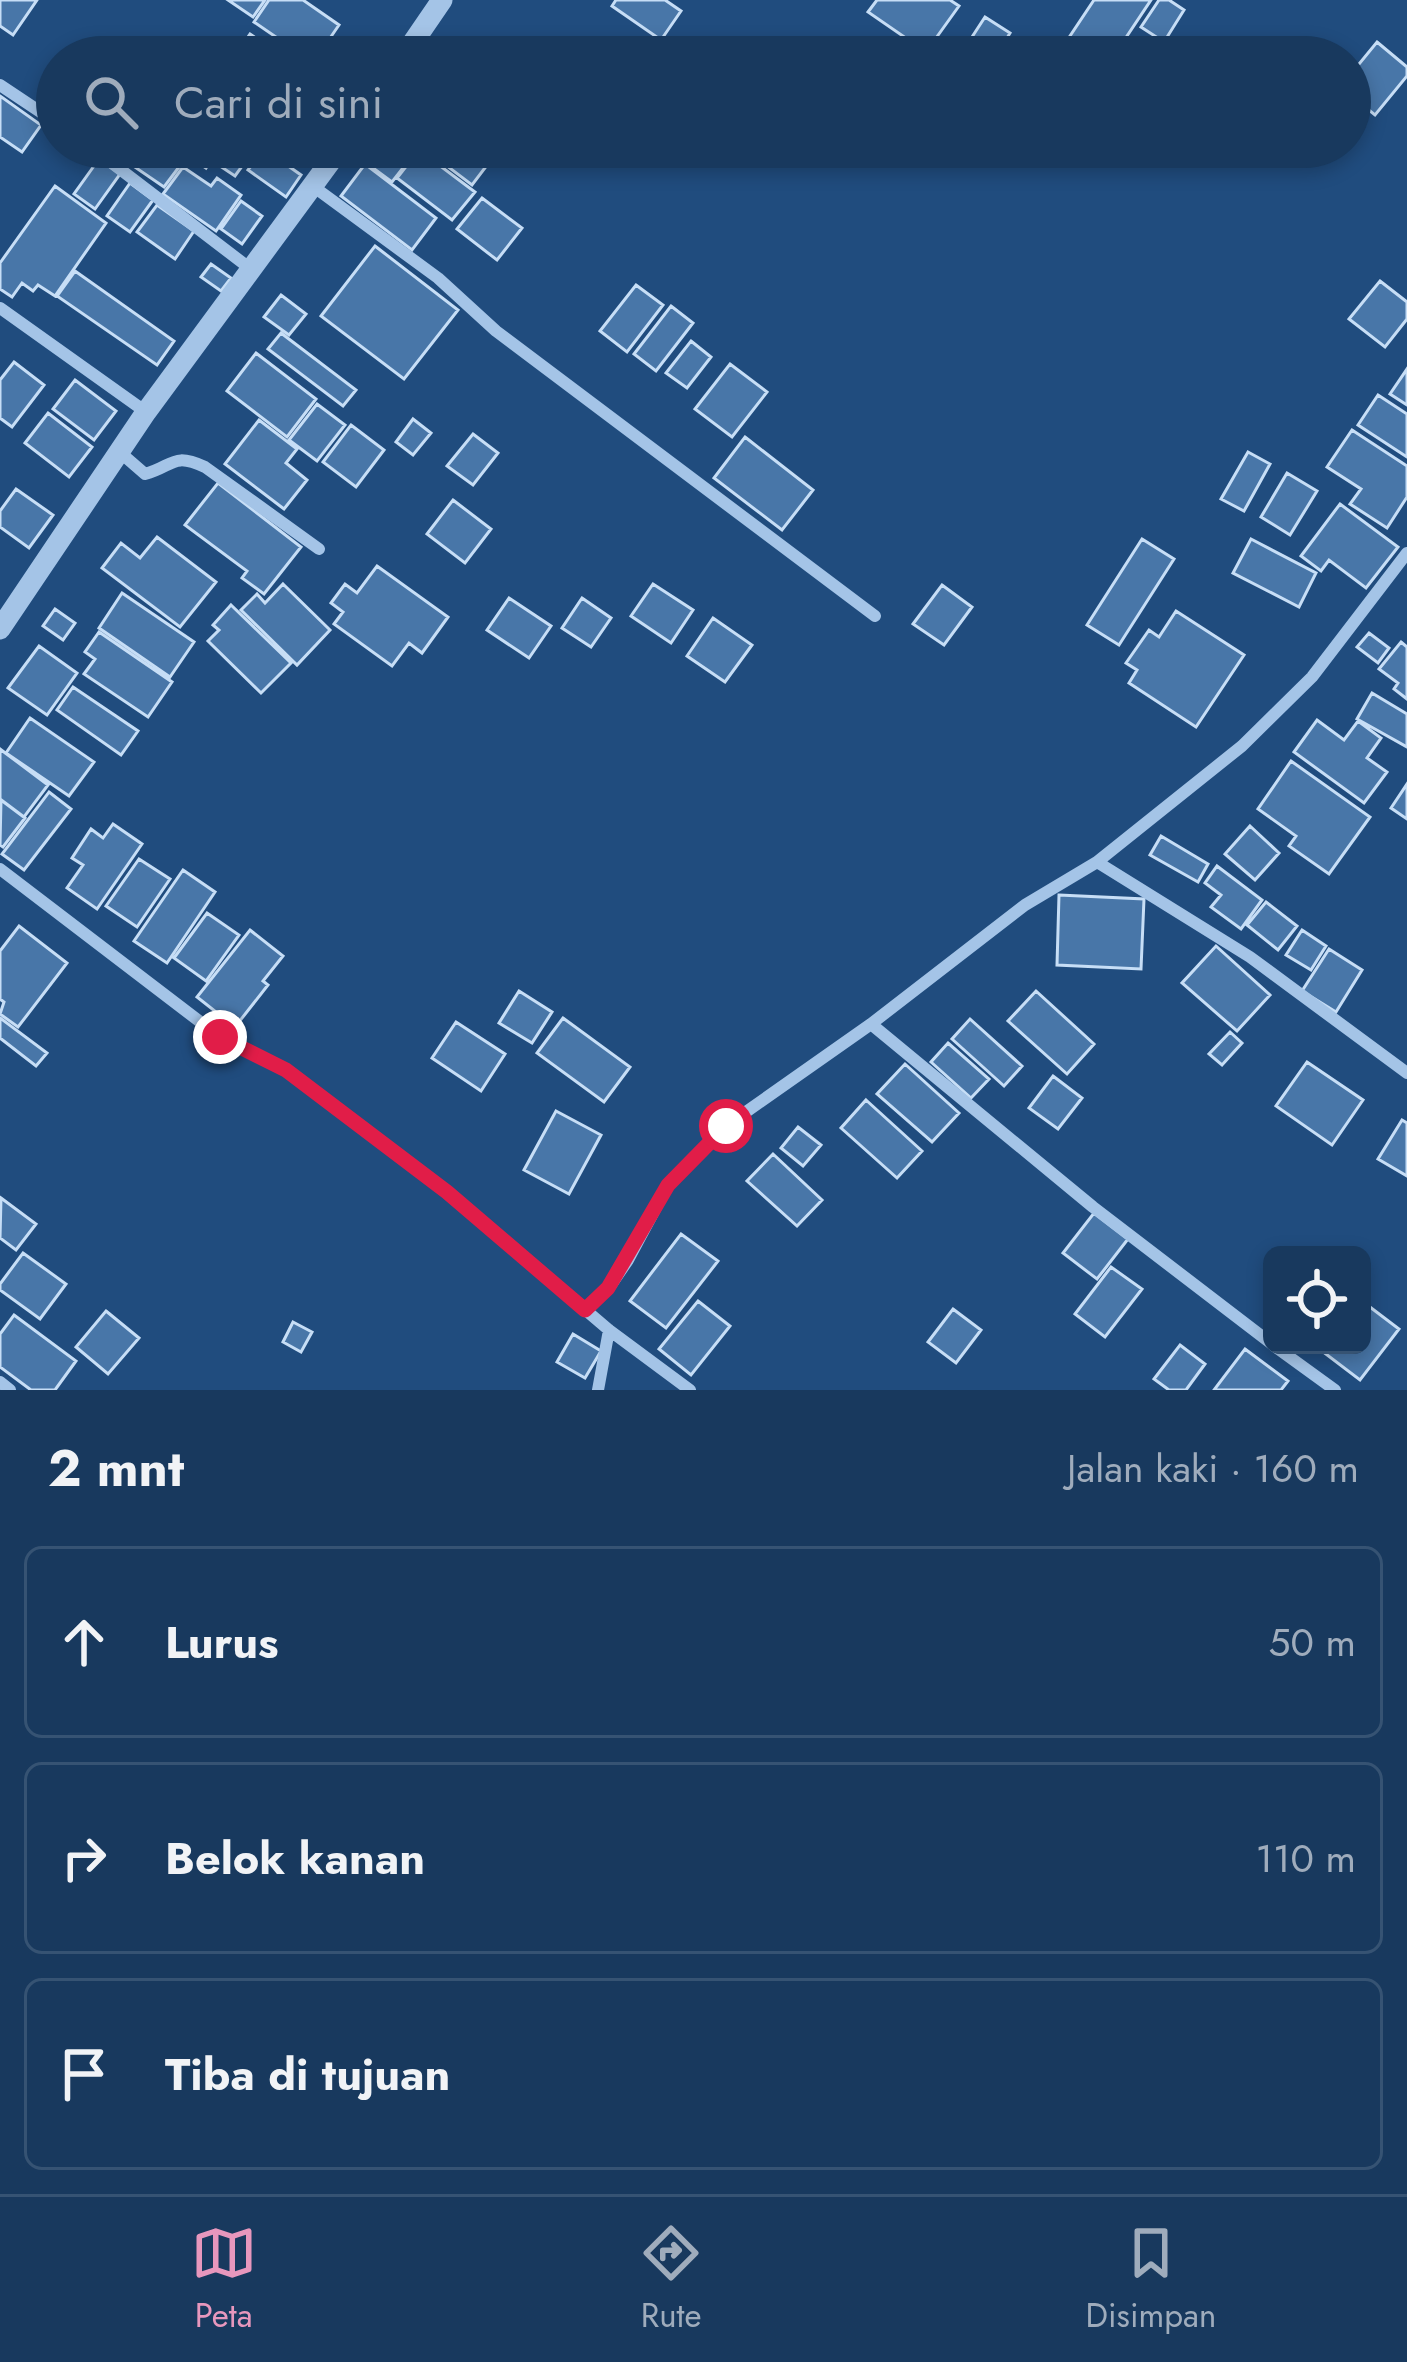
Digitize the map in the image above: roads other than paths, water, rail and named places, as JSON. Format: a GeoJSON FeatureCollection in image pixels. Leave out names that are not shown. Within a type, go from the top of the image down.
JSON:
{"type":"FeatureCollection","features":[{"type":"Feature","properties":{"kind":"street"},"geometry":{"type":"LineString","coordinates":[[417,36],[442,0]]}},
{"type":"Feature","properties":{"kind":"street"},"geometry":{"type":"LineString","coordinates":[[0,85],[36,110]]}},
{"type":"Feature","properties":{"kind":"street"},"geometry":{"type":"LineString","coordinates":[[118,168],[252,270]]}},
{"type":"Feature","properties":{"kind":"street"},"geometry":{"type":"LineString","coordinates":[[0,629],[146,412],[327,168]]}},
{"type":"Feature","properties":{"kind":"street"},"geometry":{"type":"LineString","coordinates":[[314,187],[438,278],[496,331],[875,616]]}},
{"type":"Feature","properties":{"kind":"street"},"geometry":{"type":"LineString","coordinates":[[0,308],[146,412]]}},
{"type":"Feature","properties":{"kind":"street"},"geometry":{"type":"LineString","coordinates":[[122,454],[145,474],[176,459],[205,467],[320,549]]}},
{"type":"Feature","properties":{"kind":"street"},"geometry":{"type":"LineString","coordinates":[[585,1310],[608,1288],[668,1185],[726,1126],[871,1024],[1025,905],[1096,862],[1282,710],[1407,553]]}},
{"type":"Feature","properties":{"kind":"street"},"geometry":{"type":"LineString","coordinates":[[1096,862],[1250,957],[1407,1073]]}},
{"type":"Feature","properties":{"kind":"street"},"geometry":{"type":"LineString","coordinates":[[0,869],[220,1037],[286,1070],[447,1192],[609,1330],[690,1390]]}},
{"type":"Feature","properties":{"kind":"street"},"geometry":{"type":"LineString","coordinates":[[871,1024],[1094,1207],[1263,1337]]}},
{"type":"Feature","properties":{"kind":"street"},"geometry":{"type":"LineString","coordinates":[[598,1390],[609,1330]]}},
{"type":"Feature","properties":{"kind":"street"},"geometry":{"type":"LineString","coordinates":[[1285,1354],[1335,1390]]}},
{"type":"Feature","properties":{"kind":"street"},"geometry":{"type":"LineString","coordinates":[[0,1382],[10,1390]]}}]}
